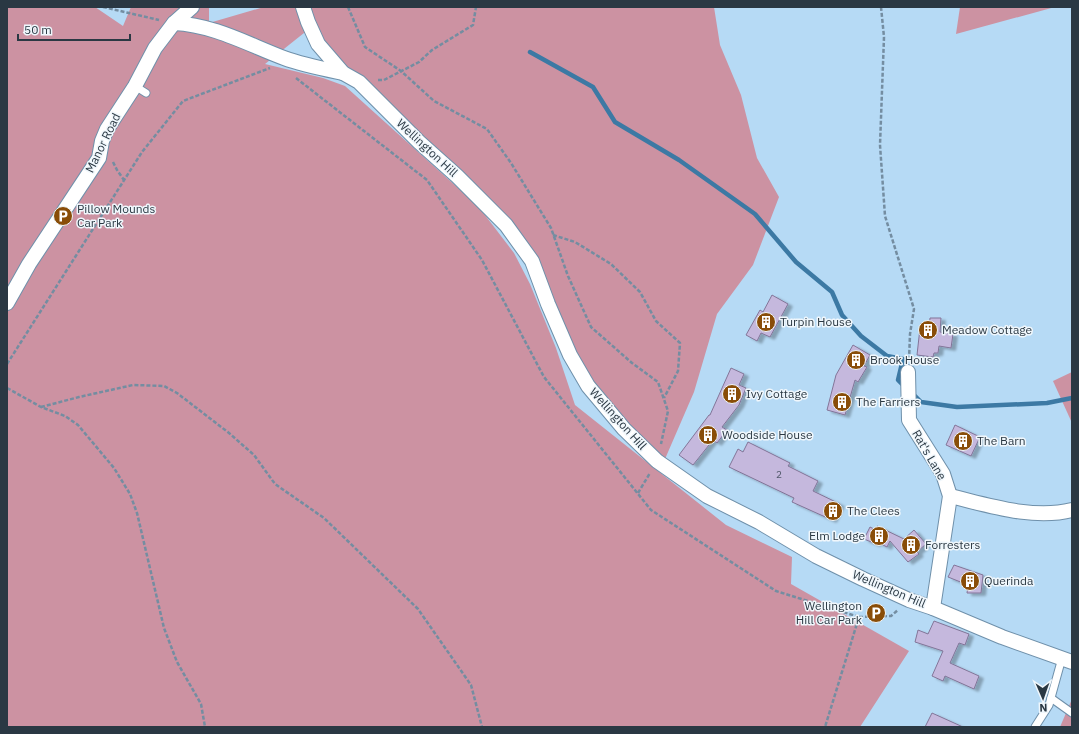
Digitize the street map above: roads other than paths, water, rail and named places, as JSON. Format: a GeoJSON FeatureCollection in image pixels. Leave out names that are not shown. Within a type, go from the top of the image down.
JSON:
{"type":"FeatureCollection","features":[{"type":"Feature","properties":{"kind":"street","name":"Manor Road"},"geometry":{"type":"LineString","coordinates":[[7,303],[29,264],[99,158],[102,141],[107,130],[140,89],[155,48],[174,23],[192,7]]}},
{"type":"Feature","properties":{"kind":"street","name":"Wellington Hill"},"geometry":{"type":"LineString","coordinates":[[303,7],[318,44],[344,73]]}},
{"type":"Feature","properties":{"kind":"street","name":"Wellington Hill"},"geometry":{"type":"LineString","coordinates":[[174,23],[196,25],[217,30],[285,58],[344,73],[359,82],[402,126],[457,176],[506,225],[532,261],[548,304],[570,355],[588,386],[624,429],[657,461],[707,496],[759,522],[816,556],[863,579],[909,600],[933,608],[1002,637],[1067,660]]}},
{"type":"Feature","properties":{"kind":"street","name":"Rat's Lane"},"geometry":{"type":"LineString","coordinates":[[908,372],[909,420],[943,474],[950,496],[933,608]]}},
{"type":"Feature","properties":{"kind":"street"},"geometry":{"type":"LineString","coordinates":[[950,496],[1014,511],[1061,512],[1072,510]]}},
{"type":"Feature","properties":{"kind":"lane"},"geometry":{"type":"LineString","coordinates":[[1035,727],[1049,704],[1050,698],[1067,660]]}},
{"type":"Feature","properties":{"kind":"lane"},"geometry":{"type":"LineString","coordinates":[[1050,698],[1072,713]]}},
{"type":"Feature","properties":{"kind":"waterway"},"geometry":{"type":"LineString","coordinates":[[530,52],[593,87],[615,122],[679,160],[755,214],[796,262],[832,292],[842,315],[861,336],[887,356],[903,359],[898,380],[905,387]]}},
{"type":"Feature","properties":{"kind":"waterway"},"geometry":{"type":"LineString","coordinates":[[912,393],[921,402],[957,407],[1047,403],[1072,398]]}},
{"type":"Feature","properties":{"kind":"place","name":"Pillow Mounds Car Park"},"geometry":{"type":"Point","coordinates":[63,216]}},
{"type":"Feature","properties":{"kind":"place","name":"Turpin House"},"geometry":{"type":"Point","coordinates":[766,322]}},
{"type":"Feature","properties":{"kind":"place","name":"Meadow Cottage"},"geometry":{"type":"Point","coordinates":[928,330]}},
{"type":"Feature","properties":{"kind":"place","name":"Brook House"},"geometry":{"type":"Point","coordinates":[856,360]}},
{"type":"Feature","properties":{"kind":"place","name":"Ivy Cottage"},"geometry":{"type":"Point","coordinates":[732,394]}},
{"type":"Feature","properties":{"kind":"place","name":"The Farriers"},"geometry":{"type":"Point","coordinates":[842,402]}},
{"type":"Feature","properties":{"kind":"place","name":"Woodside House"},"geometry":{"type":"Point","coordinates":[708,435]}},
{"type":"Feature","properties":{"kind":"place","name":"The Barn"},"geometry":{"type":"Point","coordinates":[963,441]}},
{"type":"Feature","properties":{"kind":"place","name":"The Clees"},"geometry":{"type":"Point","coordinates":[833,511]}},
{"type":"Feature","properties":{"kind":"place","name":"Elm Lodge"},"geometry":{"type":"Point","coordinates":[879,536]}},
{"type":"Feature","properties":{"kind":"place","name":"Forresters"},"geometry":{"type":"Point","coordinates":[911,545]}},
{"type":"Feature","properties":{"kind":"place","name":"Querinda"},"geometry":{"type":"Point","coordinates":[970,581]}},
{"type":"Feature","properties":{"kind":"place","name":"Wellington Hill Car Park"},"geometry":{"type":"Point","coordinates":[876,613]}}]}
